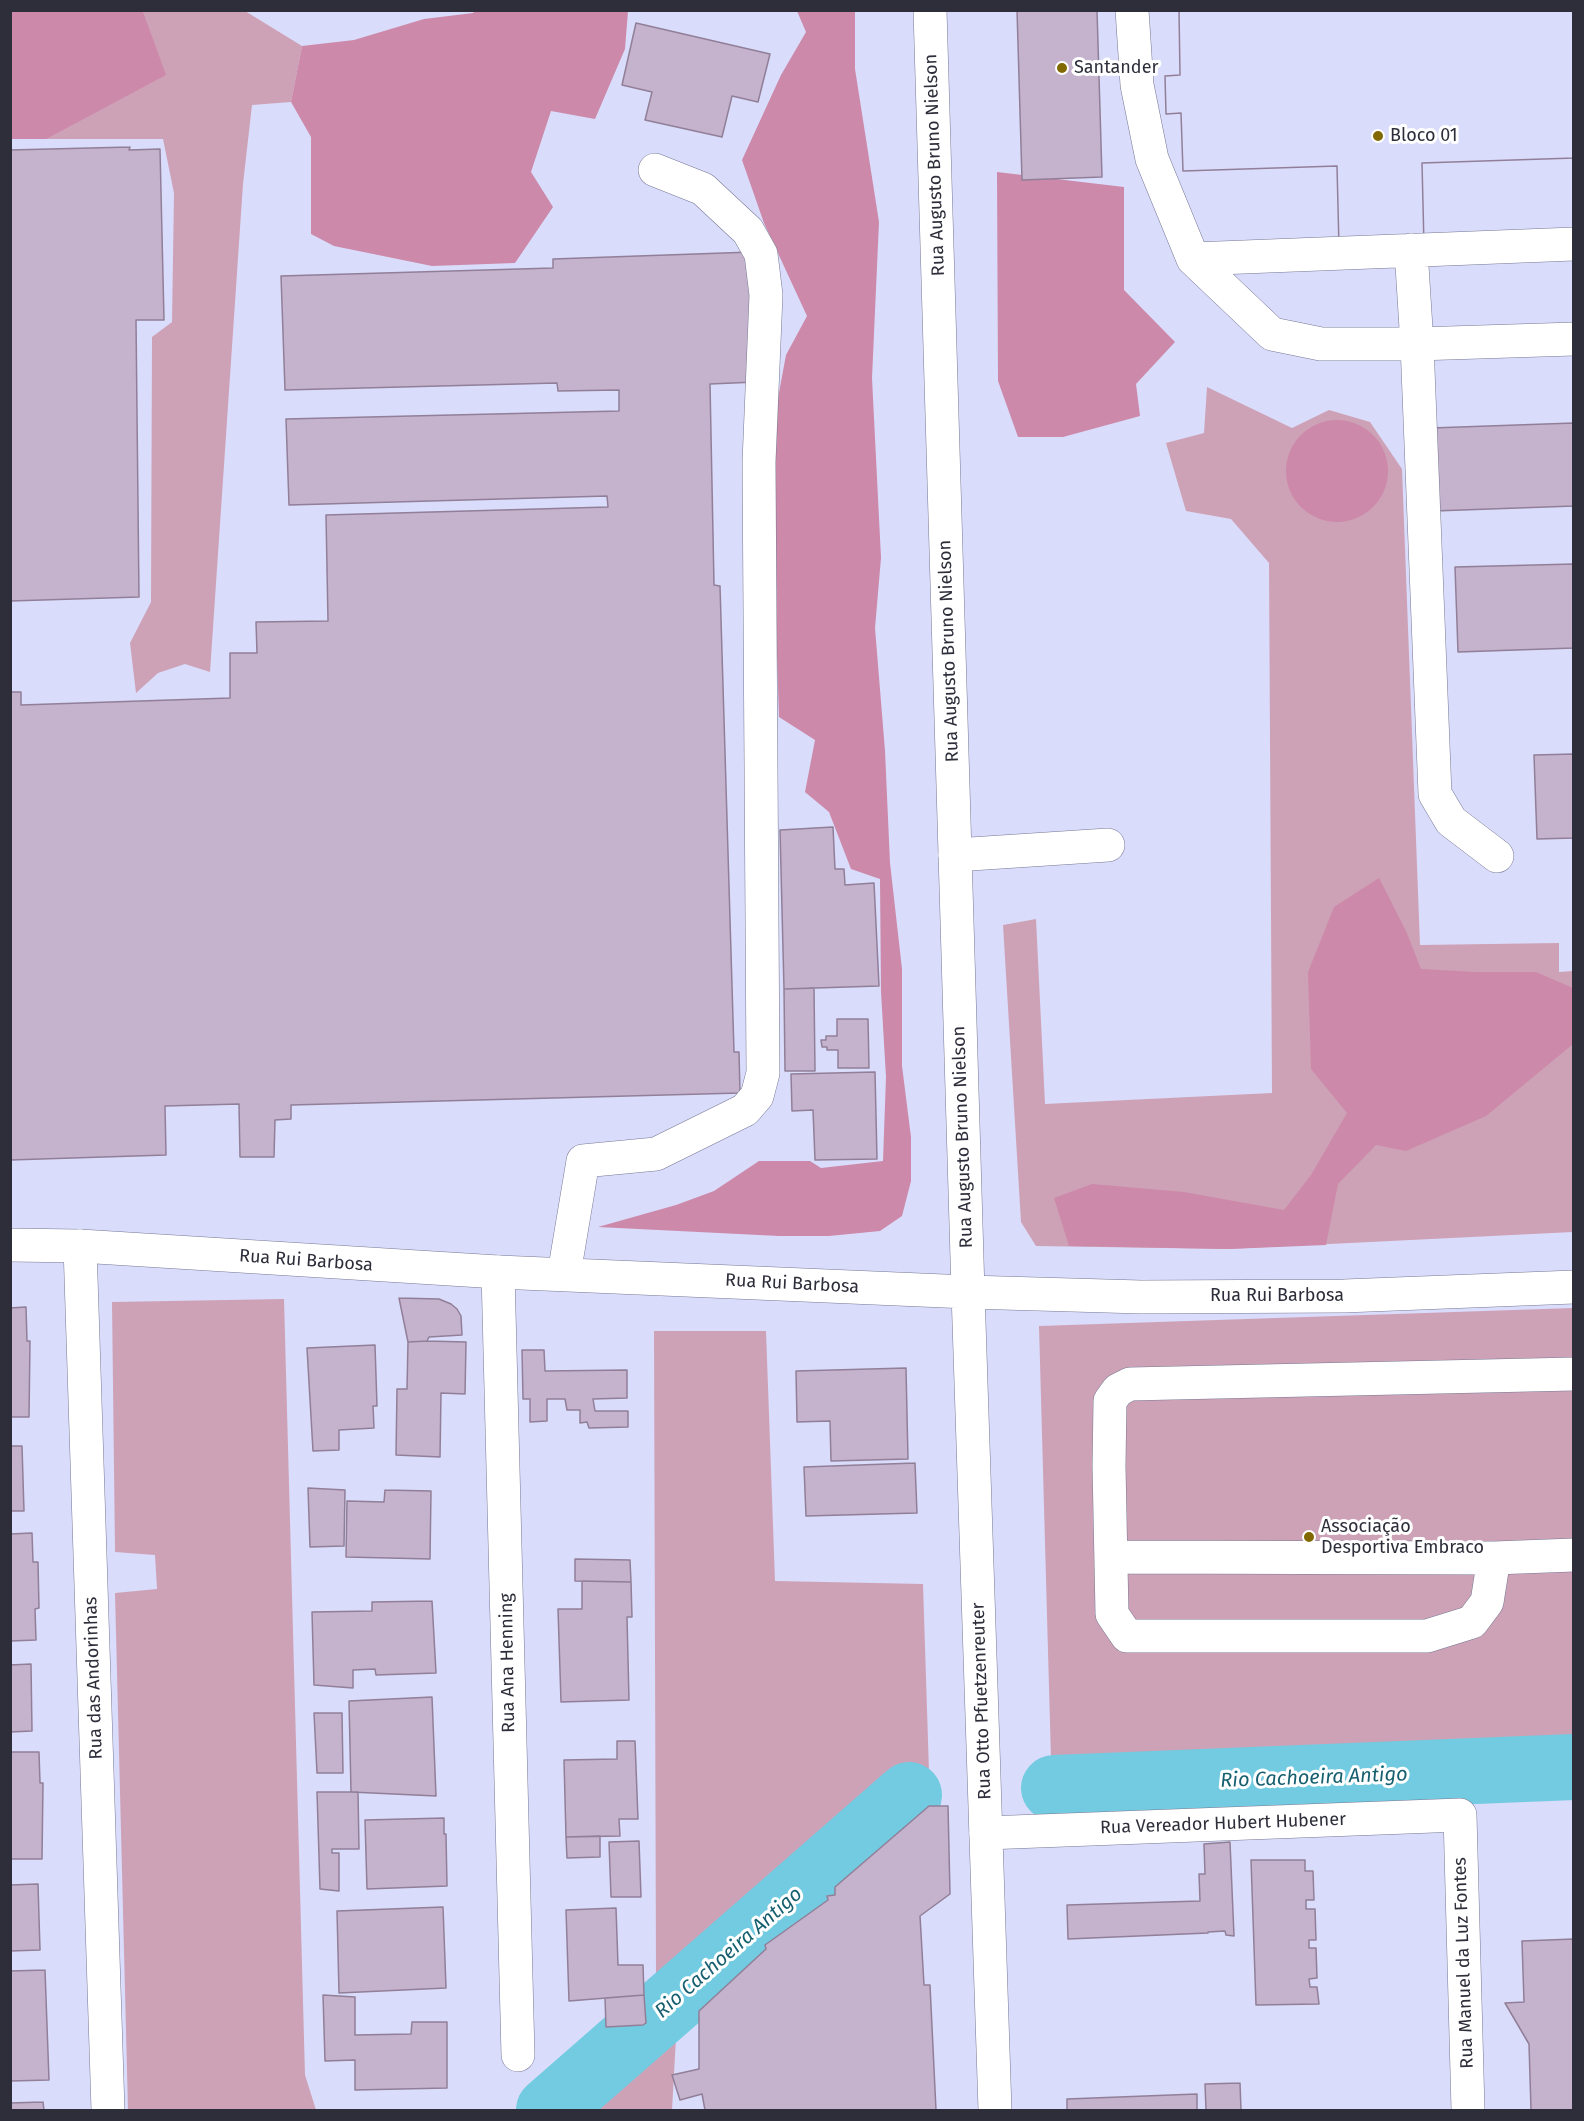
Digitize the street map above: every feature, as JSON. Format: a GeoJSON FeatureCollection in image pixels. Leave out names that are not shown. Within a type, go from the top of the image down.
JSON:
{"type":"FeatureCollection","features":[{"type":"Feature","properties":{"kind":"main road","name":"Rua Augusto Bruno Nielson"},"geometry":{"type":"LineString","coordinates":[[930,10],[968,1292]]}},
{"type":"Feature","properties":{"kind":"main road"},"geometry":{"type":"LineString","coordinates":[[1132,10],[1137,85],[1152,159],[1193,259],[1272,334],[1321,344],[1417,344],[1574,339]]}},
{"type":"Feature","properties":{"kind":"main road"},"geometry":{"type":"LineString","coordinates":[[564,1274],[583,1161],[656,1154],[695,1135],[745,1110],[757,1096],[763,1073],[759,462],[765,295],[761,254],[748,231],[703,189],[655,170]]}},
{"type":"Feature","properties":{"kind":"main road"},"geometry":{"type":"LineString","coordinates":[[1193,259],[1574,244]]}},
{"type":"Feature","properties":{"kind":"main road"},"geometry":{"type":"LineString","coordinates":[[1411,250],[1417,344],[1435,794],[1451,820],[1497,856]]}},
{"type":"Feature","properties":{"kind":"main road"},"geometry":{"type":"LineString","coordinates":[[955,855],[1108,845]]}},
{"type":"Feature","properties":{"kind":"main road","name":"Rua Rui Barbosa"},"geometry":{"type":"LineString","coordinates":[[10,1245],[80,1246],[498,1272],[1141,1297],[1344,1296],[1574,1287]]}},
{"type":"Feature","properties":{"kind":"main road","name":"Rua das Andorinhas"},"geometry":{"type":"LineString","coordinates":[[80,1246],[108,2110]]}},
{"type":"Feature","properties":{"kind":"main road","name":"Rua Ana Henning"},"geometry":{"type":"LineString","coordinates":[[498,1272],[519,2055]]}},
{"type":"Feature","properties":{"kind":"main road","name":"Rua Otto Pfuetzenreuter"},"geometry":{"type":"LineString","coordinates":[[968,1292],[995,2110]]}},
{"type":"Feature","properties":{"kind":"main road"},"geometry":{"type":"LineString","coordinates":[[1494,1558],[1487,1602],[1472,1622],[1427,1636],[1127,1636],[1112,1614],[1110,1401],[1118,1390],[1131,1384],[1574,1374]]}},
{"type":"Feature","properties":{"kind":"main road"},"geometry":{"type":"LineString","coordinates":[[1112,1557],[1494,1558],[1574,1556]]}},
{"type":"Feature","properties":{"kind":"main road","name":"Rua Vereador Hubert Hubener"},"geometry":{"type":"LineString","coordinates":[[986,1833],[1460,1815]]}},
{"type":"Feature","properties":{"kind":"main road","name":"Rua Manuel da Luz Fontes"},"geometry":{"type":"LineString","coordinates":[[1460,1815],[1468,2110]]}},
{"type":"Feature","properties":{"kind":"shaded area"},"geometry":{"type":"Polygon","coordinates":[[[11,10],[143,11],[166,75],[47,139],[11,139],[11,10]]]}},
{"type":"Feature","properties":{"kind":"shaded area"},"geometry":{"type":"Polygon","coordinates":[[[143,11],[245,11],[302,46],[291,102],[252,105],[243,184],[210,672],[185,664],[158,673],[136,693],[130,643],[151,602],[152,337],[172,322],[174,193],[163,139],[47,139],[165,75],[143,11]]]}},
{"type":"Feature","properties":{"kind":"shaded area"},"geometry":{"type":"Polygon","coordinates":[[[475,11],[628,11],[625,49],[595,119],[551,111],[531,172],[553,207],[515,263],[432,266],[334,246],[311,234],[311,137],[291,102],[302,46],[354,40],[424,19],[475,11]]]}},
{"type":"Feature","properties":{"kind":"shaded area"},"geometry":{"type":"Polygon","coordinates":[[[797,11],[855,11],[855,69],[879,222],[872,378],[881,558],[875,628],[885,751],[890,863],[902,969],[902,1066],[911,1137],[911,1181],[902,1216],[880,1231],[829,1236],[779,1236],[598,1227],[676,1205],[714,1191],[759,1161],[810,1161],[821,1168],[883,1161],[886,1077],[881,992],[880,879],[851,869],[829,812],[805,792],[815,740],[779,717],[774,441],[778,398],[786,355],[807,316],[764,223],[742,160],[781,75],[806,32],[797,11]]]}},
{"type":"Feature","properties":{"kind":"shaded area"},"geometry":{"type":"Polygon","coordinates":[[[997,172],[1124,187],[1124,290],[1175,342],[1136,384],[1140,416],[1063,437],[1018,437],[998,381],[997,172]]]}},
{"type":"Feature","properties":{"kind":"shaded area"},"geometry":{"type":"Polygon","coordinates":[[[1207,387],[1292,428],[1329,410],[1370,422],[1402,469],[1420,945],[1559,943],[1559,972],[1573,971],[1573,1232],[1228,1249],[1036,1246],[1021,1222],[1003,925],[1036,919],[1045,1104],[1272,1093],[1269,563],[1231,519],[1186,511],[1166,443],[1204,433],[1207,387]]]}},
{"type":"Feature","properties":{"kind":"shaded area"},"geometry":{"type":"Polygon","coordinates":[[[1337,420],[1356,424],[1373,435],[1384,452],[1388,471],[1384,490],[1373,507],[1356,518],[1337,522],[1318,518],[1301,507],[1290,490],[1286,471],[1290,452],[1301,435],[1318,424],[1337,420]]]}},
{"type":"Feature","properties":{"kind":"shaded area"},"geometry":{"type":"Polygon","coordinates":[[[1379,878],[1406,931],[1421,969],[1536,972],[1573,988],[1573,1044],[1486,1116],[1406,1151],[1376,1145],[1338,1184],[1326,1245],[1228,1249],[1069,1246],[1054,1198],[1092,1184],[1184,1192],[1284,1210],[1311,1175],[1347,1113],[1311,1069],[1308,972],[1334,907],[1379,878]]]}},
{"type":"Feature","properties":{"kind":"shaded area"},"geometry":{"type":"Polygon","coordinates":[[[284,1299],[305,2075],[316,2110],[128,2110],[115,1593],[157,1589],[155,1555],[115,1552],[112,1302],[284,1299]]]}},
{"type":"Feature","properties":{"kind":"shaded area","name":"Associação Desportiva Embraco"},"geometry":{"type":"Polygon","coordinates":[[[1573,1308],[1573,1748],[1051,1760],[1039,1326],[1573,1308]]]}},
{"type":"Feature","properties":{"kind":"shaded area"},"geometry":{"type":"Polygon","coordinates":[[[654,1331],[766,1331],[775,1581],[923,1584],[930,1803],[677,2019],[672,2110],[539,2110],[648,2037],[656,1975],[654,1331]]]}},
{"type":"Feature","properties":{"kind":"building"},"geometry":{"type":"Polygon","coordinates":[[[1017,10],[1097,10],[1102,177],[1022,180],[1017,10]]]}},
{"type":"Feature","properties":{"kind":"building","name":"Bloco 01"},"geometry":{"type":"Polygon","coordinates":[[[1179,10],[1574,10],[1574,158],[1422,163],[1424,246],[1339,248],[1337,166],[1183,171],[1181,113],[1166,114],[1165,76],[1180,75],[1179,10]]]}},
{"type":"Feature","properties":{"kind":"building","name":"Bloco 01"},"geometry":{"type":"Polygon","coordinates":[[[1179,10],[1574,10],[1574,158],[1422,163],[1424,246],[1339,248],[1337,166],[1183,171],[1181,113],[1166,114],[1165,76],[1180,75],[1179,10]]]}},
{"type":"Feature","properties":{"kind":"building"},"geometry":{"type":"Polygon","coordinates":[[[636,23],[770,54],[758,102],[732,96],[722,137],[645,120],[652,92],[622,85],[636,23]]]}},
{"type":"Feature","properties":{"kind":"building"},"geometry":{"type":"Polygon","coordinates":[[[130,147],[129,150],[160,149],[164,320],[136,320],[139,597],[10,601],[10,150],[130,147]]]}},
{"type":"Feature","properties":{"kind":"building"},"geometry":{"type":"Polygon","coordinates":[[[752,252],[756,382],[710,384],[714,585],[720,586],[734,1052],[739,1052],[740,1093],[291,1105],[291,1119],[275,1120],[274,1157],[240,1157],[239,1104],[165,1106],[166,1155],[10,1160],[10,692],[21,692],[21,705],[230,698],[230,653],[257,653],[256,622],[328,621],[326,515],[608,507],[607,496],[289,505],[286,419],[619,411],[619,390],[558,391],[557,383],[285,390],[281,276],[553,268],[553,259],[752,252]]]}},
{"type":"Feature","properties":{"kind":"building"},"geometry":{"type":"Polygon","coordinates":[[[1574,423],[1574,506],[1434,511],[1431,428],[1574,423]]]}},
{"type":"Feature","properties":{"kind":"building"},"geometry":{"type":"Polygon","coordinates":[[[1574,564],[1574,648],[1458,652],[1455,567],[1574,564]]]}},
{"type":"Feature","properties":{"kind":"building"},"geometry":{"type":"Polygon","coordinates":[[[1574,754],[1574,838],[1537,839],[1534,755],[1574,754]]]}},
{"type":"Feature","properties":{"kind":"building"},"geometry":{"type":"Polygon","coordinates":[[[833,827],[835,869],[844,869],[845,885],[874,883],[879,986],[784,989],[780,830],[833,827]]]}},
{"type":"Feature","properties":{"kind":"building"},"geometry":{"type":"Polygon","coordinates":[[[814,988],[815,1071],[785,1071],[784,989],[814,988]]]}},
{"type":"Feature","properties":{"kind":"building"},"geometry":{"type":"Polygon","coordinates":[[[837,1019],[868,1019],[869,1068],[838,1068],[838,1050],[827,1050],[827,1047],[822,1047],[821,1040],[826,1040],[826,1036],[837,1036],[837,1019]]]}},
{"type":"Feature","properties":{"kind":"building"},"geometry":{"type":"Polygon","coordinates":[[[875,1072],[877,1159],[815,1160],[813,1110],[792,1111],[791,1074],[875,1072]]]}},
{"type":"Feature","properties":{"kind":"building"},"geometry":{"type":"Polygon","coordinates":[[[399,1298],[439,1299],[451,1304],[461,1316],[462,1335],[429,1337],[427,1341],[408,1342],[399,1298]]]}},
{"type":"Feature","properties":{"kind":"building"},"geometry":{"type":"Polygon","coordinates":[[[26,1307],[27,1341],[30,1341],[29,1417],[10,1417],[10,1308],[26,1307]]]}},
{"type":"Feature","properties":{"kind":"building"},"geometry":{"type":"Polygon","coordinates":[[[408,1342],[466,1342],[465,1394],[441,1393],[440,1457],[396,1455],[397,1389],[407,1389],[408,1342]]]}},
{"type":"Feature","properties":{"kind":"building"},"geometry":{"type":"Polygon","coordinates":[[[375,1345],[377,1406],[373,1406],[374,1428],[339,1430],[339,1450],[313,1451],[307,1348],[375,1345]]]}},
{"type":"Feature","properties":{"kind":"building"},"geometry":{"type":"Polygon","coordinates":[[[522,1350],[544,1350],[545,1371],[627,1370],[627,1398],[593,1399],[595,1411],[628,1411],[628,1427],[589,1428],[587,1422],[580,1423],[580,1410],[567,1410],[565,1399],[547,1399],[547,1421],[530,1422],[530,1399],[523,1399],[522,1350]]]}},
{"type":"Feature","properties":{"kind":"building"},"geometry":{"type":"Polygon","coordinates":[[[906,1368],[908,1459],[831,1461],[830,1421],[797,1422],[796,1371],[906,1368]]]}},
{"type":"Feature","properties":{"kind":"building"},"geometry":{"type":"Polygon","coordinates":[[[10,1446],[22,1446],[24,1511],[10,1511],[10,1446]]]}},
{"type":"Feature","properties":{"kind":"building"},"geometry":{"type":"Polygon","coordinates":[[[915,1463],[917,1513],[806,1516],[804,1467],[915,1463]]]}},
{"type":"Feature","properties":{"kind":"building"},"geometry":{"type":"Polygon","coordinates":[[[308,1488],[345,1490],[344,1546],[310,1547],[308,1488]]]}},
{"type":"Feature","properties":{"kind":"building"},"geometry":{"type":"Polygon","coordinates":[[[385,1490],[431,1491],[430,1559],[346,1557],[347,1501],[384,1502],[385,1490]]]}},
{"type":"Feature","properties":{"kind":"building"},"geometry":{"type":"Polygon","coordinates":[[[32,1533],[33,1562],[38,1562],[39,1608],[35,1609],[36,1640],[10,1641],[10,1534],[32,1533]]]}},
{"type":"Feature","properties":{"kind":"building"},"geometry":{"type":"Polygon","coordinates":[[[575,1559],[630,1560],[631,1582],[575,1581],[575,1559]]]}},
{"type":"Feature","properties":{"kind":"building"},"geometry":{"type":"Polygon","coordinates":[[[582,1581],[631,1582],[632,1617],[627,1617],[629,1700],[561,1702],[558,1609],[582,1609],[582,1581]]]}},
{"type":"Feature","properties":{"kind":"building"},"geometry":{"type":"Polygon","coordinates":[[[432,1601],[436,1673],[376,1675],[375,1669],[353,1670],[353,1688],[314,1685],[312,1612],[372,1611],[372,1602],[432,1601]]]}},
{"type":"Feature","properties":{"kind":"building"},"geometry":{"type":"Polygon","coordinates":[[[31,1664],[32,1731],[10,1732],[10,1665],[31,1664]]]}},
{"type":"Feature","properties":{"kind":"building"},"geometry":{"type":"Polygon","coordinates":[[[432,1697],[436,1796],[351,1792],[349,1701],[432,1697]]]}},
{"type":"Feature","properties":{"kind":"building"},"geometry":{"type":"Polygon","coordinates":[[[314,1713],[342,1713],[343,1773],[317,1773],[314,1713]]]}},
{"type":"Feature","properties":{"kind":"building"},"geometry":{"type":"Polygon","coordinates":[[[617,1741],[635,1741],[638,1819],[619,1819],[620,1836],[566,1837],[564,1760],[617,1759],[617,1741]]]}},
{"type":"Feature","properties":{"kind":"building"},"geometry":{"type":"Polygon","coordinates":[[[10,1752],[39,1752],[40,1783],[43,1783],[42,1859],[10,1859],[10,1752]]]}},
{"type":"Feature","properties":{"kind":"building"},"geometry":{"type":"Polygon","coordinates":[[[317,1792],[358,1792],[359,1849],[332,1849],[332,1853],[339,1853],[339,1891],[320,1889],[317,1792]]]}},
{"type":"Feature","properties":{"kind":"building"},"geometry":{"type":"Polygon","coordinates":[[[929,1806],[948,1806],[950,1894],[920,1916],[924,1985],[930,1985],[936,2110],[705,2110],[702,2094],[680,2100],[672,2075],[699,2069],[699,2011],[766,1949],[765,1945],[828,1900],[827,1896],[835,1895],[835,1887],[929,1806]]]}},
{"type":"Feature","properties":{"kind":"building"},"geometry":{"type":"Polygon","coordinates":[[[444,1818],[447,1886],[367,1889],[365,1820],[444,1818]]]}},
{"type":"Feature","properties":{"kind":"building"},"geometry":{"type":"Polygon","coordinates":[[[600,1836],[600,1857],[567,1858],[566,1837],[600,1836]]]}},
{"type":"Feature","properties":{"kind":"building"},"geometry":{"type":"Polygon","coordinates":[[[639,1841],[641,1897],[611,1897],[609,1842],[639,1841]]]}},
{"type":"Feature","properties":{"kind":"building"},"geometry":{"type":"Polygon","coordinates":[[[1230,1842],[1234,1936],[1226,1935],[1225,1931],[1068,1939],[1067,1905],[1200,1901],[1199,1874],[1205,1874],[1204,1844],[1230,1842]]]}},
{"type":"Feature","properties":{"kind":"building"},"geometry":{"type":"Polygon","coordinates":[[[1251,1860],[1305,1860],[1305,1871],[1313,1871],[1314,1900],[1306,1900],[1306,1909],[1315,1909],[1316,1940],[1309,1940],[1309,1948],[1316,1948],[1317,1978],[1309,1979],[1310,1987],[1317,1987],[1319,2004],[1256,2005],[1251,1860]]]}},
{"type":"Feature","properties":{"kind":"building"},"geometry":{"type":"Polygon","coordinates":[[[38,1884],[40,1950],[10,1951],[10,1885],[38,1884]]]}},
{"type":"Feature","properties":{"kind":"building"},"geometry":{"type":"Polygon","coordinates":[[[443,1907],[446,1988],[339,1993],[337,1911],[443,1907]]]}},
{"type":"Feature","properties":{"kind":"building"},"geometry":{"type":"Polygon","coordinates":[[[616,1908],[618,1965],[643,1965],[644,1995],[569,2001],[566,1910],[616,1908]]]}},
{"type":"Feature","properties":{"kind":"building"},"geometry":{"type":"Polygon","coordinates":[[[1574,1939],[1574,2110],[1531,2110],[1529,2044],[1505,2003],[1524,2002],[1522,1941],[1574,1939]]]}},
{"type":"Feature","properties":{"kind":"building"},"geometry":{"type":"Polygon","coordinates":[[[45,1970],[49,2080],[10,2081],[10,1971],[45,1970]]]}},
{"type":"Feature","properties":{"kind":"building"},"geometry":{"type":"Polygon","coordinates":[[[323,1995],[355,1997],[355,2035],[411,2034],[412,2022],[447,2022],[447,2088],[355,2090],[355,2060],[325,2061],[323,1995]]]}},
{"type":"Feature","properties":{"kind":"building"},"geometry":{"type":"Polygon","coordinates":[[[644,1995],[646,2023],[606,2027],[605,1998],[644,1995]]]}},
{"type":"Feature","properties":{"kind":"building"},"geometry":{"type":"Polygon","coordinates":[[[1240,2083],[1241,2110],[1206,2110],[1205,2084],[1240,2083]]]}},
{"type":"Feature","properties":{"kind":"building"},"geometry":{"type":"Polygon","coordinates":[[[1197,2094],[1197,2110],[1067,2110],[1067,2099],[1197,2094]]]}},
{"type":"Feature","properties":{"kind":"building"},"geometry":{"type":"Polygon","coordinates":[[[43,2102],[44,2110],[10,2110],[10,2103],[43,2102]]]}},
{"type":"Feature","properties":{"kind":"waterway","name":"Rio Cachoeira Antigo"},"geometry":{"type":"LineString","coordinates":[[1054,1788],[1574,1767]]}},
{"type":"Feature","properties":{"kind":"waterway","name":"Rio Cachoeira Antigo"},"geometry":{"type":"LineString","coordinates":[[549,2110],[909,1795]]}},
{"type":"Feature","properties":{"kind":"place","name":"Santander"},"geometry":{"type":"Point","coordinates":[1062,68]}},
{"type":"Feature","properties":{"kind":"place","name":"Bloco 01"},"geometry":{"type":"Point","coordinates":[1378,136]}},
{"type":"Feature","properties":{"kind":"place","name":"Associação Desportiva Embraco"},"geometry":{"type":"Point","coordinates":[1309,1537]}}]}
